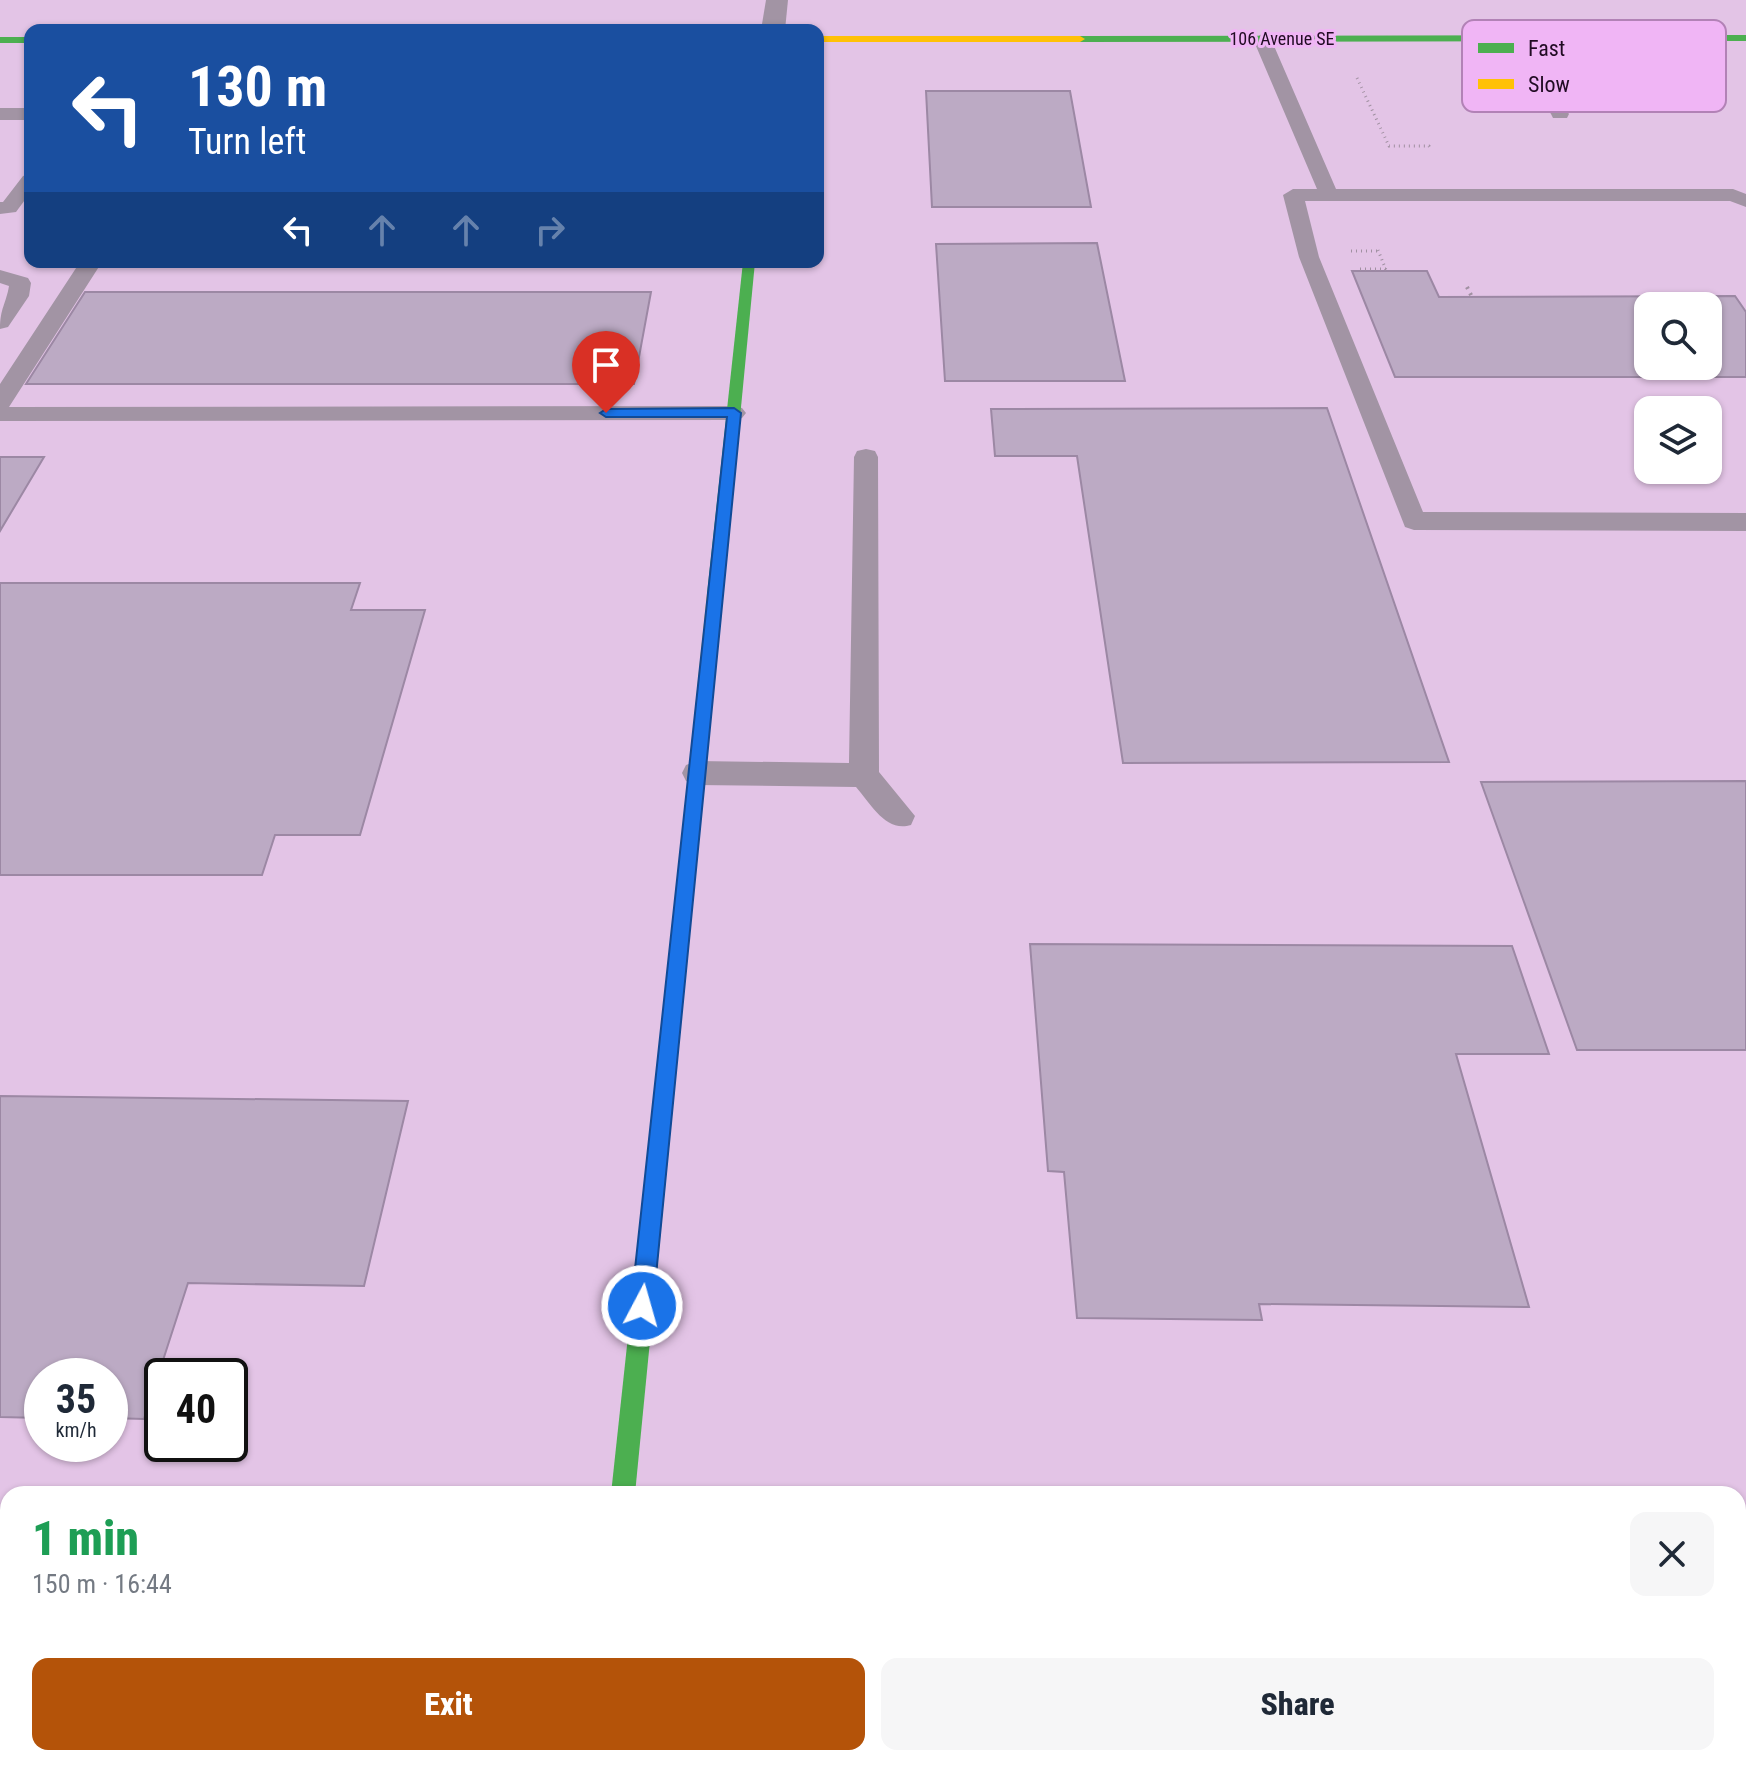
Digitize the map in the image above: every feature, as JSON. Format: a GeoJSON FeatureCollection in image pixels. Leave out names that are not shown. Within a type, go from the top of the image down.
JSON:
{"type":"FeatureCollection","features":[{"type":"Feature","properties":{"kind":"street"},"geometry":{"type":"LineString","coordinates":[[774,24],[777,0]]}},
{"type":"Feature","properties":{"kind":"street","name":"106 Avenue SE"},"geometry":{"type":"LineString","coordinates":[[824,39],[1462,38]]}},
{"type":"Feature","properties":{"kind":"street"},"geometry":{"type":"LineString","coordinates":[[0,40],[24,40]]}},
{"type":"Feature","properties":{"kind":"street"},"geometry":{"type":"LineString","coordinates":[[624,1486],[748,268]]}},
{"type":"Feature","properties":{"kind":"lane"},"geometry":{"type":"LineString","coordinates":[[1262,39],[1329,195]]}},
{"type":"Feature","properties":{"kind":"lane"},"geometry":{"type":"LineString","coordinates":[[0,114],[24,114]]}},
{"type":"Feature","properties":{"kind":"lane"},"geometry":{"type":"LineString","coordinates":[[0,208],[9,208],[24,188]]}},
{"type":"Feature","properties":{"kind":"lane"},"geometry":{"type":"LineString","coordinates":[[1746,201],[1733,195],[1293,195],[1309,257],[1414,521],[1746,522]]}},
{"type":"Feature","properties":{"kind":"lane"},"geometry":{"type":"LineString","coordinates":[[0,402],[87,268]]}},
{"type":"Feature","properties":{"kind":"lane"},"geometry":{"type":"LineString","coordinates":[[0,276],[20,283],[18,296],[0,322]]}},
{"type":"Feature","properties":{"kind":"lane"},"geometry":{"type":"LineString","coordinates":[[0,414],[734,413]]}},
{"type":"Feature","properties":{"kind":"lane"},"geometry":{"type":"LineString","coordinates":[[866,457],[864,775],[900,816]]}},
{"type":"Feature","properties":{"kind":"lane"},"geometry":{"type":"LineString","coordinates":[[697,773],[864,775]]}},
{"type":"Feature","properties":{"kind":"path"},"geometry":{"type":"LineString","coordinates":[[1354,71],[1389,146],[1429,146],[1431,150]]}},
{"type":"Feature","properties":{"kind":"path"},"geometry":{"type":"LineString","coordinates":[[1374,114],[1384,114]]}},
{"type":"Feature","properties":{"kind":"path"},"geometry":{"type":"LineString","coordinates":[[1377,248],[1387,271]]}},
{"type":"Feature","properties":{"kind":"path"},"geometry":{"type":"LineString","coordinates":[[1467,287],[1472,297]]}},
{"type":"Feature","properties":{"kind":"building"},"geometry":{"type":"Polygon","coordinates":[[[926,91],[1070,91],[1091,207],[932,207],[926,91]]]}},
{"type":"Feature","properties":{"kind":"building"},"geometry":{"type":"Polygon","coordinates":[[[1097,243],[1125,381],[945,381],[936,244],[1097,243]]]}},
{"type":"Feature","properties":{"kind":"building"},"geometry":{"type":"Polygon","coordinates":[[[1352,271],[1427,271],[1439,297],[1634,296],[1634,377],[1395,377],[1352,271]]]}},
{"type":"Feature","properties":{"kind":"building"},"geometry":{"type":"Polygon","coordinates":[[[85,292],[651,292],[634,384],[26,384],[85,292]]]}},
{"type":"Feature","properties":{"kind":"building"},"geometry":{"type":"Polygon","coordinates":[[[1722,296],[1735,296],[1746,312],[1746,377],[1722,377],[1722,296]]]}},
{"type":"Feature","properties":{"kind":"building"},"geometry":{"type":"Polygon","coordinates":[[[1327,408],[1449,762],[1123,763],[1077,456],[995,456],[991,409],[1327,408]]]}},
{"type":"Feature","properties":{"kind":"building"},"geometry":{"type":"Polygon","coordinates":[[[0,457],[44,457],[0,531],[0,457]]]}},
{"type":"Feature","properties":{"kind":"building"},"geometry":{"type":"Polygon","coordinates":[[[0,583],[360,583],[351,610],[425,610],[360,835],[275,835],[262,875],[0,875],[0,583]]]}},
{"type":"Feature","properties":{"kind":"building"},"geometry":{"type":"Polygon","coordinates":[[[1746,781],[1746,1050],[1577,1050],[1481,782],[1746,781]]]}},
{"type":"Feature","properties":{"kind":"building"},"geometry":{"type":"Polygon","coordinates":[[[1030,944],[1512,946],[1549,1054],[1456,1054],[1529,1307],[1259,1304],[1262,1320],[1077,1318],[1064,1172],[1048,1171],[1030,944]]]}},
{"type":"Feature","properties":{"kind":"building"},"geometry":{"type":"Polygon","coordinates":[[[0,1096],[408,1101],[364,1286],[188,1283],[164,1358],[144,1358],[144,1419],[128,1419],[128,1358],[24,1358],[24,1418],[0,1417],[0,1096]]]}},
{"type":"Feature","properties":{"kind":"traffic: fast"},"geometry":{"type":"LineString","coordinates":[[1080,39],[1462,38]]}},
{"type":"Feature","properties":{"kind":"traffic: fast"},"geometry":{"type":"LineString","coordinates":[[1726,38],[1746,38]]}},
{"type":"Feature","properties":{"kind":"traffic: fast"},"geometry":{"type":"LineString","coordinates":[[0,40],[24,40]]}},
{"type":"Feature","properties":{"kind":"traffic: fast"},"geometry":{"type":"LineString","coordinates":[[715,594],[748,268]]}},
{"type":"Feature","properties":{"kind":"traffic: fast"},"geometry":{"type":"LineString","coordinates":[[624,1486],[685,891]]}},
{"type":"Feature","properties":{"kind":"traffic: slow"},"geometry":{"type":"LineString","coordinates":[[824,39],[1080,39]]}},
{"type":"Feature","properties":{"kind":"traffic: slow"},"geometry":{"type":"LineString","coordinates":[[685,891],[715,594]]}},
{"type":"Feature","properties":{"kind":"route"},"geometry":{"type":"LineString","coordinates":[[606,413],[734,413],[642,1306]]}}]}
